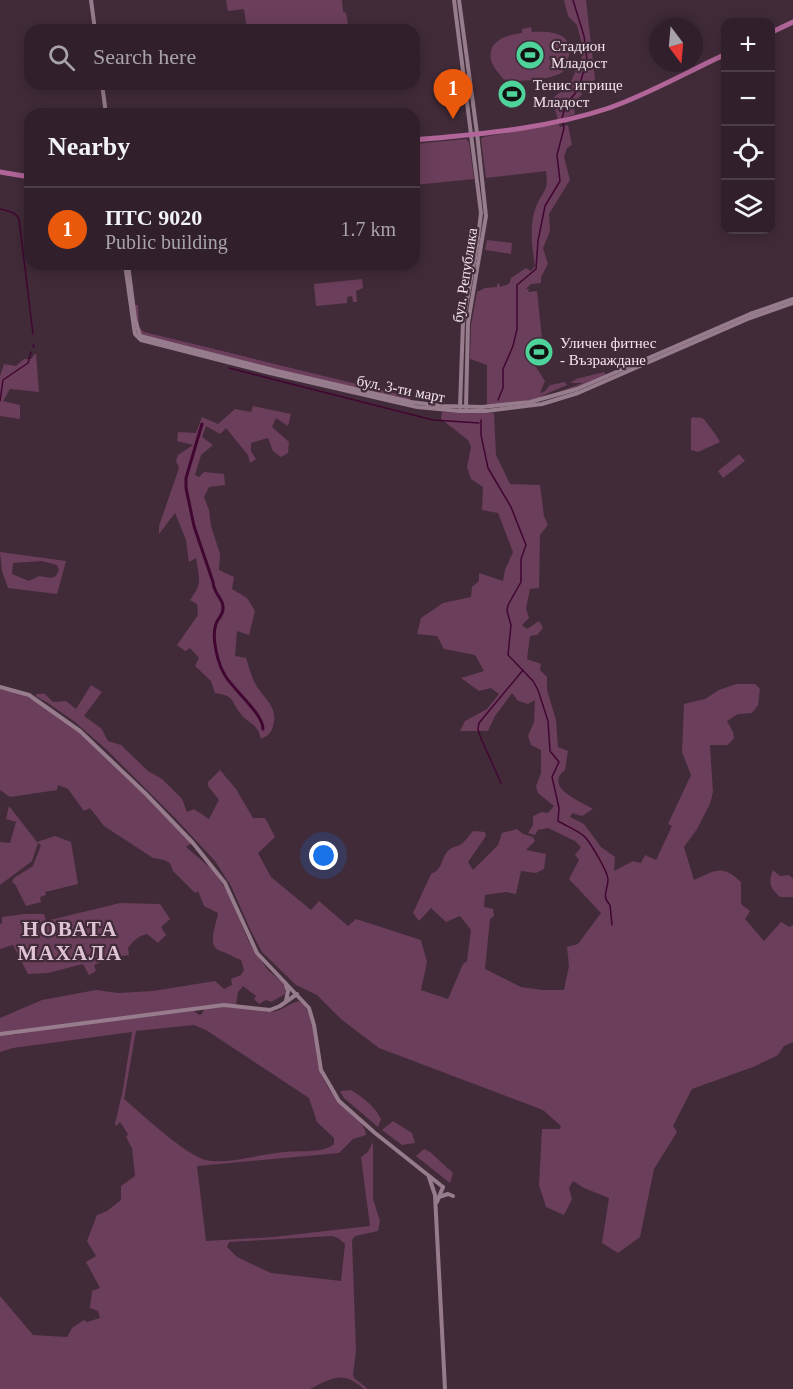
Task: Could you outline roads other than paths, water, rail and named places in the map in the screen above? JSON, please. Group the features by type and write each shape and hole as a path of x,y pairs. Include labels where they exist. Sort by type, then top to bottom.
{"main road":[{"path":"775,31 793,22"},
{"path":"420,139 514,129 566,120 629,100 721,56"},
{"path":"0,174 24,177"}],"street":[{"path":"91,0 94,24"},
{"name":"бул. Република","path":"456,0 486,222 468,323 466,409"},
{"path":"103,90 105,108"},
{"name":"бул. Република","path":"460,409 464,322 481,222 475,133"},
{"name":"бул. 3-ти март","path":"128,270 135,319 140,336 411,402 460,409 533,405 574,394 610,381 793,301"},
{"path":"0,687 29,695 60,716 103,751 220,875 257,952 302,999 312,1014 321,1070 339,1101 375,1133 443,1186 437,1196 435,1207 445,1389"},
{"path":"284,1003 288,991 285,982"},
{"path":"284,1003 297,994"},
{"path":"0,1034 224,1005 270,1010 293,999 302,999"},
{"path":"427,1174 437,1196"},
{"path":"437,1196 448,1194 453,1196"}],"waterway":[{"path":"562,118 566,104 578,90 587,60 584,36 573,0"},
{"path":"498,400 503,388 503,369 513,346 517,329 517,285 536,269 538,241 545,206 560,181 557,155 564,128 563,123"},
{"path":"0,209 14,213 19,219 24,260"},
{"path":"25,270 33,334"},
{"path":"0,401 3,380 28,363 31,352"},
{"path":"229,368 433,420 479,423"},
{"path":"481,420 481,435 488,468 511,507 526,545 521,559 521,582 507,611 511,625 508,655 533,681 538,690 548,721 550,751 559,762 552,777 559,808 558,821 586,838 602,864 608,879 605,896 610,905 612,925"},
{"path":"202,424 186,478 186,488 194,526 215,590 223,604 223,612 217,622 214,636 216,651 226,677 254,710 263,729"},
{"path":"501,783 480,736 479,723 523,670"}],"place":[{"name":"Стадион Младост","path":"530,55"},
{"name":"Тенис игрище Младост","path":"512,94"},
{"name":"ПТС 9020","path":"453,119"},
{"name":"Уличен фитнес - Възраждане","path":"539,352"}],"district":[{"name":"НОВАТА МАХАЛА","path":"70,941"}]}
